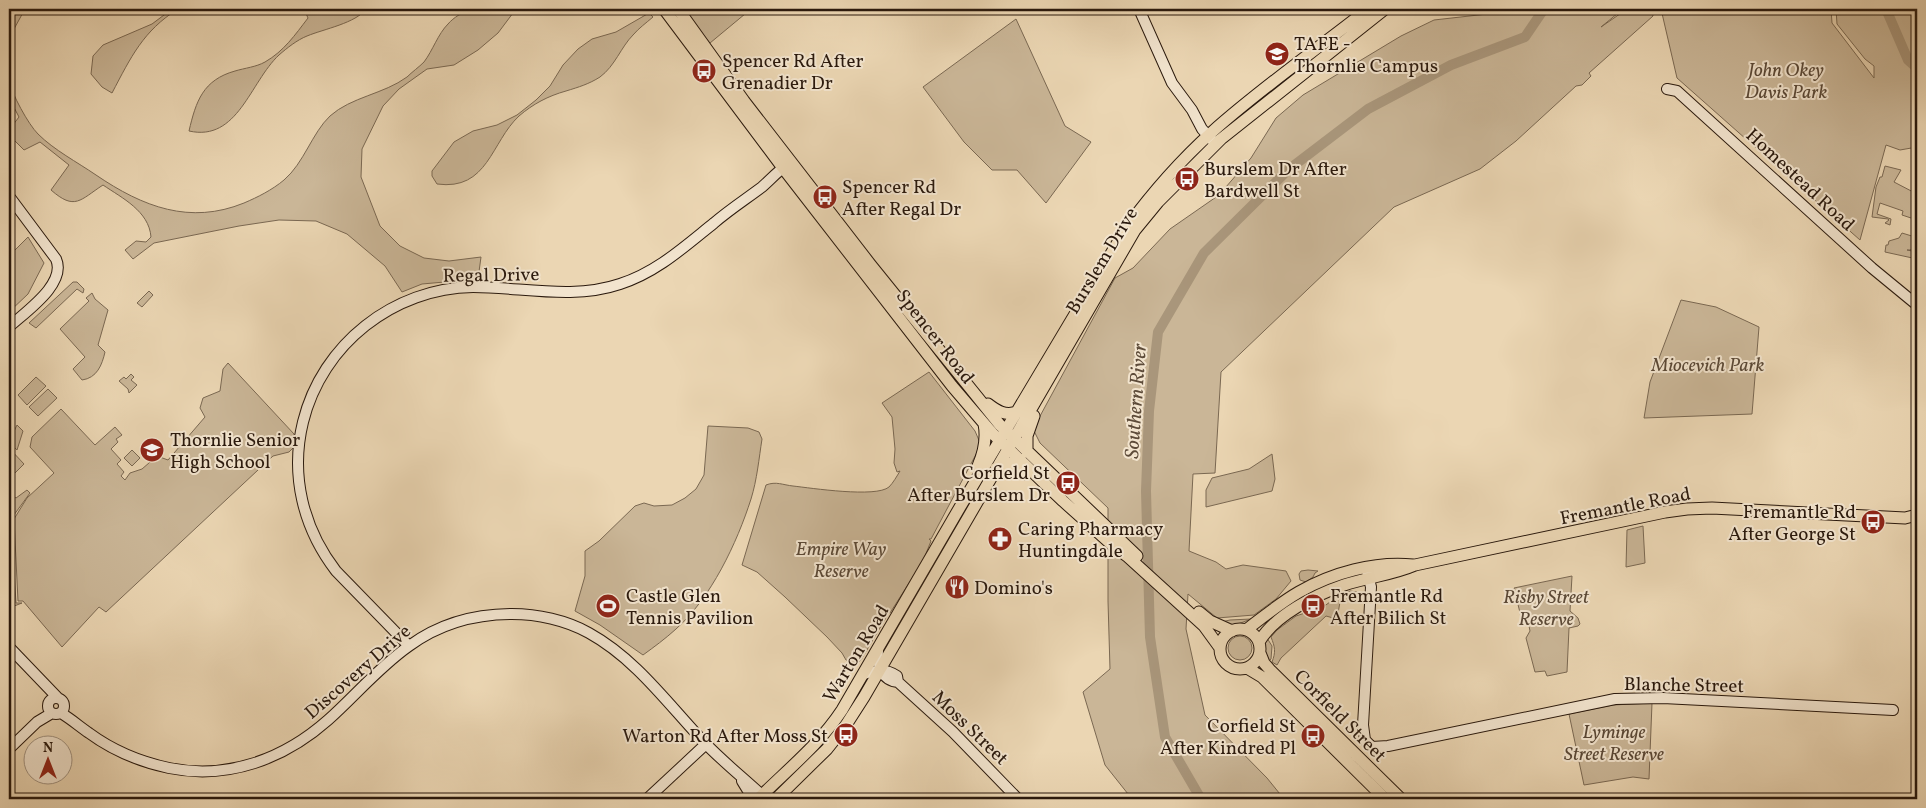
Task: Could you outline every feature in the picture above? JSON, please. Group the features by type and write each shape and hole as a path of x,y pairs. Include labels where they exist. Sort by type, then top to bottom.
{"main road":[{"name":"Spencer Road","path":"664,9 744,117 789,167 809,184 915,321 970,388 1007,440 1080,517 1129,553"},
{"name":"Spencer Road","path":"678,9 789,167 818,214 952,386 984,423 1027,452 1168,589 1204,626 1220,648"},
{"name":"Burslem Drive","path":"1007,440 1053,374 1136,230 1158,202 1240,108 1368,9"},
{"name":"Burslem Drive","path":"1007,440 1017,412 1127,226 1156,191 1214,137 1244,119 1385,9"},
{"path":"719,65 714,64 714,68 743,109 744,117"},
{"path":"809,184 807,190 817,203 818,214"},
{"path":"915,321 929,346 926,352"},
{"path":"1058,343 1066,341 1082,323"},
{"path":"1027,452 1025,445 1029,427 1051,384 1053,374"},
{"path":"970,388 980,394 988,404 999,412 1010,414 1017,412"},
{"path":"960,506 983,453 986,435 984,423"},
{"name":"Warton Road","path":"776,799 827,749 846,725 881,670 996,468 1007,440"},
{"name":"Warton Road","path":"760,798 816,744 837,717 888,633 960,506 1007,440"},
{"path":"996,468 1008,463 1016,467 1069,511 1080,517"},
{"name":"Fremantle Road","path":"1246,630 1300,591 1337,575 1402,571 1415,565 1687,509 1712,508 1905,518 1917,522"},
{"name":"Fremantle Road","path":"1905,518 1917,515"},
{"path":"910,595 922,585 933,567 940,565"},
{"name":"Fremantle Road","path":"1259,647 1266,630 1295,608 1367,573"},
{"name":"Spencer Road","path":"1168,589 1210,621 1232,631"},
{"path":"888,633 896,633 912,615"},
{"path":"1246,630 1256,636 1259,647 1257,660 1247,668 1231,667 1221,656 1220,648 1223,638 1232,631 1246,630"},
{"name":"Corfield Street","path":"1259,647 1264,663 1271,671 1401,799"},
{"name":"Corfield Street","path":"1247,668 1262,677 1385,799"}],"street":[{"path":"1139,9 1172,82 1192,110 1199,125 1214,137"},
{"name":"Homestead Road","path":"1666,89 1677,91 1872,268 1913,302 1917,310"},
{"name":"Regal Drive","path":"409,646 327,559 315,539 304,512 297,460 305,414 312,396 329,365 341,349 362,328 391,308 435,291 474,287 586,291 610,287 637,278 661,265 722,216 789,167"},
{"path":"9,196 59,264 55,283 48,292 9,327"},
{"name":"Blanche Street","path":"1367,573 1371,587 1363,725 1359,736 1360,744 1363,748 1373,751 1388,746 1615,699 1663,698 1893,710"},
{"name":"Discovery Drive","path":"9,648 41,683 55,706 89,733 113,748 140,760 167,768 188,771 218,771 242,767 275,756 303,741 409,646 438,628 453,622 496,614 528,614 562,622 587,631 614,647 645,676 706,744 760,798"},
{"path":"864,674 881,670 877,658 878,650"},
{"name":"Moss Street","path":"881,670 884,677 891,682 898,682 970,749 1018,799"},
{"path":"9,750 55,706"},
{"path":"647,799 706,744"}],"green space":[{"path":"14,9 25,9 9,38 9,13"},
{"path":"172,9 178,9 156,26 139,46 112,93 102,87 91,74 93,56 103,45 152,24"},
{"path":"304,9 366,9 355,18 303,38 285,50 269,66 242,107 220,128 206,132 189,131 198,101 208,86 224,75 262,64 272,58 289,42 308,18"},
{"path":"470,9 516,9 498,33 478,50 454,65 427,69 399,89 383,106 362,149 361,177 380,226 400,246 424,258 449,261 481,257 478,279 422,284 402,292 385,266 347,234 316,221 279,220 154,243 133,259 125,250 136,241 146,242 151,237 145,220 133,206 103,185 77,201 72,202 59,196 51,190 69,165 40,142 24,150 9,135 9,130 19,117 9,98 9,81 21,109 44,140 58,151 114,186 149,204 167,209 205,212 224,209 244,203 270,190 284,180 297,165 318,131 330,116 348,104 388,88 407,77 424,62 441,32 448,24 455,17"},
{"path":"683,9 751,9 710,43 684,13"},
{"path":"1501,9 1623,9 1601,27 1627,9 1652,9 1653,16 1589,73 1591,76 1582,85 1576,86 1516,141 1480,169 1394,207 1221,372 1215,473 1193,474 1189,551 1216,562 1226,569 1243,565 1286,571 1291,581 1276,599 1254,615 1217,618 1188,594 1186,629 1205,715 1267,778 1284,799 1132,799 1105,765 1083,692 1110,669 1108,508 1040,443 1033,429 1115,278 1133,268 1170,229 1219,195 1251,158 1276,118 1303,95 1401,36 1434,20 1496,13"},
{"name":"John Okey Davis Park","path":"1661,9 1831,9 1832,23 1874,78 1874,66 1865,59 1837,24 1836,9 1917,9 1917,147 1900,150 1886,145 1860,240 1677,78"},
{"path":"649,13 653,17 629,40 605,73 592,82 547,98 524,112 510,127 487,162 467,180 454,184 437,184 432,176 432,171 454,142 473,131 497,125 517,115 550,86 563,65 578,49 592,39 616,32"},
{"path":"1016,19 1065,126 1091,142 1046,203 1017,170 992,170 964,142 923,87"},
{"path":"1885,166 1901,170 1894,182 1917,194 1917,220 1902,215 1903,211 1880,203 1877,214 1891,219 1890,225 1885,223 1888,219 1872,217 1876,187 1880,177 1882,177"},
{"path":"1902,233 1915,237 1911,250 1907,250 1917,252 1917,259 1885,252 1889,241 1899,238"},
{"path":"28,237 44,263 28,294 9,312 9,252 14,251"},
{"path":"73,282 77,282 84,289 83,293 77,289 36,328 29,323"},
{"path":"149,291 153,295 142,307 137,303"},
{"path":"92,293 95,299 108,310 98,345 105,352 95,374 82,380 73,369 85,357 60,329 89,301 86,298"},
{"name":"Miocevich Park","path":"1681,300 1716,307 1759,327 1752,414 1644,418 1650,382"},
{"path":"228,363 294,434 294,447 289,452 273,456 106,612 99,607 62,647 23,601 18,601 14,519 27,498 54,473 30,447 32,437 61,409 95,445 115,427 122,435 116,439 118,442 111,449 121,460 117,464 124,472 121,476 125,480 130,473 142,469 157,456 168,460 205,417 200,408 203,398 220,391 223,369"},
{"name":"Empire Way Reserve","path":"929,372 975,431 981,445 931,539 929,539 931,541 923,561 890,613 887,612 885,616 887,616 857,664 846,660 827,637 757,572 742,565 766,485 776,483 858,492 871,492 889,487 900,471 897,472 894,463 895,449 892,417 882,403"},
{"path":"131,374 134,377 131,380 137,385 129,393 128,389 119,381 124,377 126,379"},
{"path":"36,377 46,386 27,405 18,395"},
{"path":"48,389 57,398 38,416 29,407"},
{"path":"17,425 23,431 17,450 9,442"},
{"path":"708,426 748,428 759,432 762,439 753,492 730,551 701,602 676,629 643,655 600,625 575,611 585,576 585,551 599,541 635,506 644,503 654,506 672,505 696,489 704,475"},
{"path":"9,448 24,464 15,473 9,467"},
{"path":"132,450 140,458 132,466 124,458"},
{"path":"1272,454 1275,479 1272,491 1206,507 1206,490 1212,478 1249,469"},
{"path":"27,490 30,493 11,519 16,603 22,603 9,608 9,493 16,498"},
{"path":"1643,526 1645,563 1626,567 1627,530"},
{"path":"1301,571 1318,571 1306,582 1300,580 1299,574"},
{"name":"Risby Street Reserve","path":"1572,576 1570,611 1578,618 1580,624 1569,628 1567,672 1547,676 1545,671 1535,672 1526,638 1530,631 1529,626 1522,621 1514,588"},
{"path":"1350,591 1357,592 1353,599 1340,602 1337,619 1326,616 1281,658 1277,665 1272,662 1274,650 1271,637 1277,630 1296,616 1323,607"},
{"path":"1251,619 1233,626 1221,622 1230,620"},
{"path":"1240,636 1249,639 1252,648 1249,657 1240,660 1231,657 1228,648 1231,639"},
{"path":"1267,638 1272,646 1271,659 1269,661 1264,650"},
{"name":"Lyminge Street Reserve","path":"1652,703 1649,779 1633,777 1584,785 1569,714 1613,705"}],"waterway":[{"name":"Southern River","path":"1201,799 1165,737 1150,637 1146,491 1149,411 1158,332 1204,253 1288,170 1368,109 1451,65 1525,37 1544,9"},
{"path":"1886,9 1908,60 1917,68"}],"place":[{"name":"TAFE - Thornlie Campus","path":"1277,54"},
{"name":"Spencer Rd After Grenadier Dr","path":"704,71"},
{"name":"Burslem Dr After Bardwell St","path":"1187,179"},
{"name":"Spencer Rd After Regal Dr","path":"825,197"},
{"name":"Thornlie Senior High School","path":"152,450"},
{"name":"Corfield St After Burslem Dr","path":"1068,483"},
{"name":"Fremantle Rd After George St","path":"1873,522"},
{"name":"Caring Pharmacy Huntingdale","path":"1000,539"},
{"name":"Domino's","path":"957,587"},
{"name":"Castle Glen Tennis Pavilion","path":"608,606"},
{"name":"Fremantle Rd After Bilich St","path":"1313,606"},
{"name":"Warton Rd After Moss St","path":"846,735"},
{"name":"Corfield St After Kindred Pl","path":"1313,736"}]}
